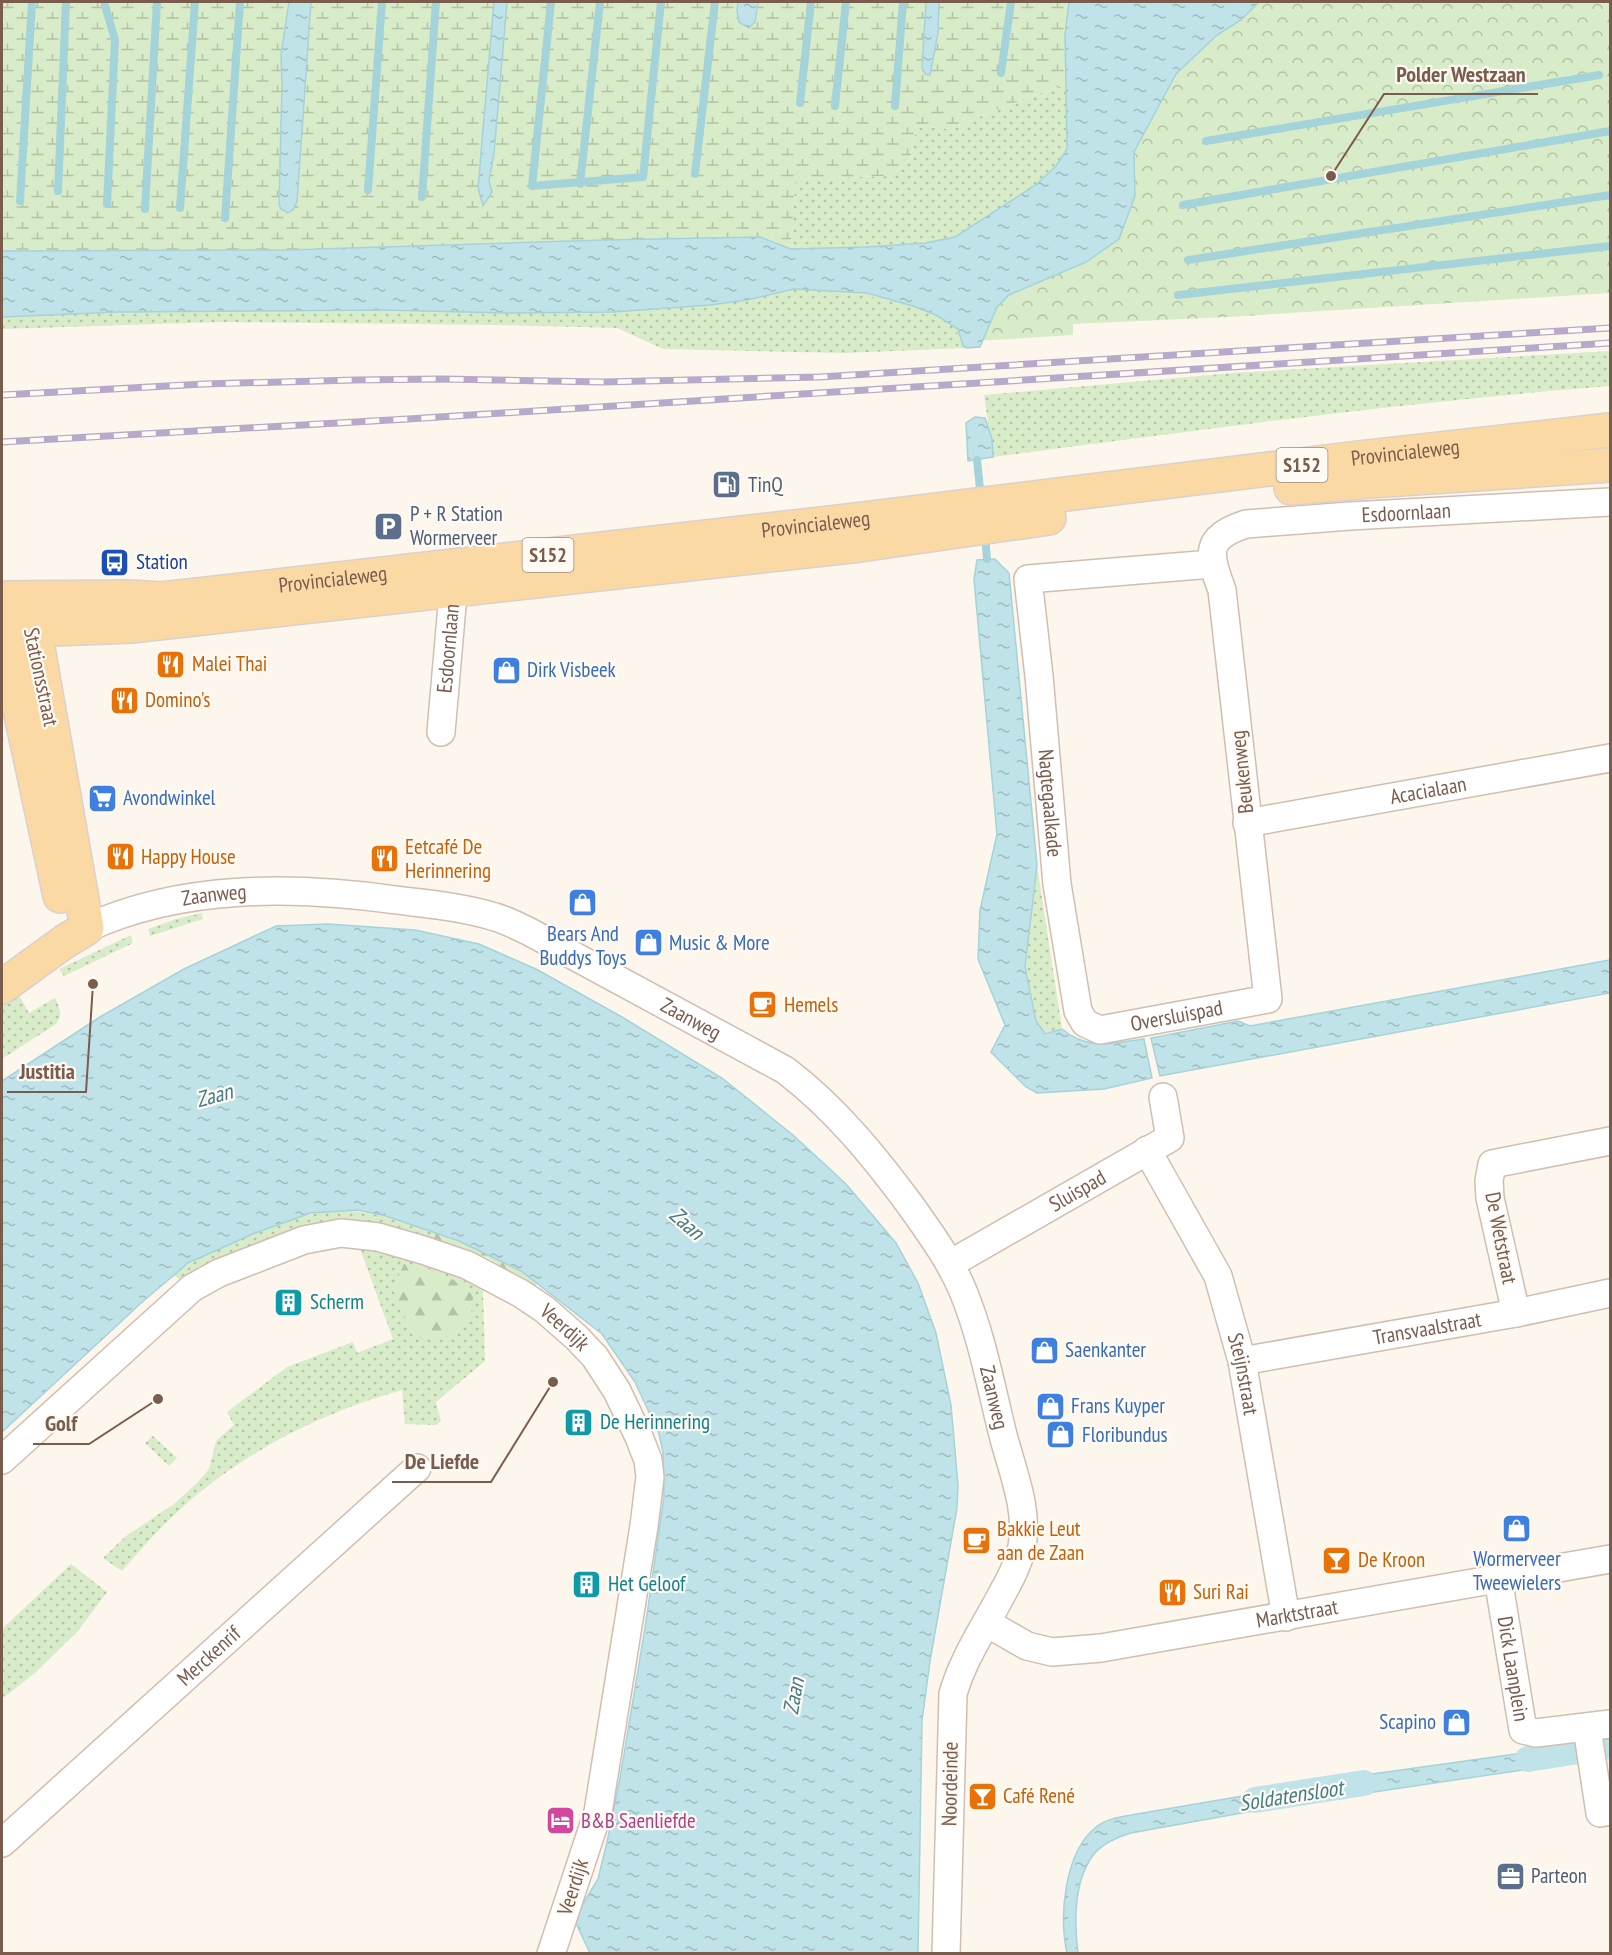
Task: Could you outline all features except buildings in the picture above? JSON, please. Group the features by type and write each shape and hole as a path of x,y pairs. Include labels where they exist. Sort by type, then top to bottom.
{"main road":[{"name":"Provincialeweg","path":"9,598 162,599 860,545 982,517 1358,458 1611,430"},
{"name":"Provincialeweg","path":"982,517 1370,481 1611,465"},
{"name":"Provincialeweg","path":"35,631 131,626 454,578"},
{"name":"Stationsstraat","path":"9,598 2,631 78,933"},
{"name":"Stationsstraat","path":"9,598 35,631 78,933"},
{"name":"S152","path":"2,631 35,631"},
{"name":"Zaanweg","path":"2,987 78,933"}],"street":[{"name":"Esdoornlaan","path":"1211,555 1217,538 1246,524 1611,502"},
{"name":"Nagtegaalkade","path":"1085,1023 1078,1011 1057,884 1028,579 1211,555"},
{"name":"Beukenweg","path":"1211,555 1222,590 1268,999"},
{"name":"Esdoornlaan","path":"441,732 454,578"},
{"name":"Acacialaan","path":"1247,823 1611,758"},
{"name":"Zaanweg","path":"78,933 133,911 177,900 279,890 349,894 426,904 495,917 528,931 793,1076 819,1097 891,1179 950,1264 968,1306 981,1347 1023,1522 1022,1546 1014,1571 987,1623"},
{"name":"Oversluispad","path":"1085,1023 1100,1030 1268,999"},
{"name":"Sluispad","path":"950,1264 1170,1138 1163,1097"},
{"name":"De Wetstraat","path":"1516,1313 1490,1198 1492,1164 1611,1141"},
{"name":"Steijnstraat","path":"1147,1150 1218,1276 1242,1361 1286,1617"},
{"name":"Veerdijk","path":"2,1460 192,1288 219,1273 304,1240 341,1233 378,1237 423,1250 468,1265 519,1293 558,1320 601,1365 634,1424 648,1460 650,1477 598,1812 551,1953"},
{"name":"Transvaalstraat","path":"1242,1361 1516,1313 1611,1293"},
{"name":"Merckenrif","path":"2,1843 417,1468"},
{"name":"Marktstraat","path":"987,1623 1027,1646 1052,1652 1101,1648 1611,1558"},
{"name":"Dick Laanplein","path":"1498,1578 1523,1730 1595,1740 1600,1813 1611,1811"},
{"name":"Noordeinde","path":"946,1953 953,1694 959,1673 987,1623"}],"green space":[{"path":"2,2 289,2 281,54 279,204 281,209 297,202 311,2 494,2 478,188 492,192 489,181 494,154 507,2 738,2 737,11 755,22 758,2 926,2 922,68 930,75 938,33 939,2 1069,2 1065,34 1067,84 1005,106 951,129 917,126 910,160 890,176 796,179 790,249 760,237 288,250 2,251"},
{"path":"1077,2 1610,2 1610,293 1228,317 1073,324 1073,335 959,342 954,317 918,300 868,297 870,248 961,240 1028,196 1068,154"},
{"path":"1067,84 1067,149 1056,166 1037,184 955,237 925,243 790,249 795,179 890,176 910,160 917,126 951,129 1005,106"},
{"path":"794,289 867,293 913,306 936,315 959,330 963,346 967,348 844,353 663,349 617,328 495,325 221,322 2,329 2,317 119,312 382,310 508,313 710,305 747,300"},
{"path":"1610,351 1610,386 1379,408 993,457 984,395 1233,373"},
{"path":"1037,865 1062,1029 1045,1034 1036,1021 1025,967"},
{"path":"202,913 203,919 150,936 148,929"},
{"path":"131,935 133,943 64,976 59,969"},
{"path":"18,994 29,1013 55,998 60,1017 56,1024 2,1059 2,1005"},
{"path":"334,1210 373,1214 436,1233 434,1239 335,1219 220,1259 179,1279 173,1275 207,1254 250,1235 295,1219"},
{"path":"436,1233 489,1254 538,1283 533,1288 488,1258 434,1239"},
{"path":"359,1246 415,1254 476,1282 483,1290 485,1361 436,1402 441,1421 436,1425 405,1424 402,1390 336,1413 273,1443 214,1481 162,1527 122,1571 103,1558 126,1536 174,1504 209,1469 216,1441 234,1425 227,1412 287,1367 353,1342 357,1353 393,1339"},
{"path":"404,1264 442,1274 473,1295 471,1317 454,1335 422,1340 398,1308 393,1288"},
{"path":"153,1436 177,1458 169,1466 145,1443"},
{"path":"71,1564 107,1592 78,1631 36,1672 2,1699 2,1629"}],"water":[{"path":"289,2 311,2 297,202 293,210 288,213 281,209 279,204 281,54"},
{"path":"494,2 507,2 494,154 489,181 492,192 483,206 478,188"},
{"path":"738,2 758,2 755,22 749,28 739,22"},
{"path":"926,2 939,2 938,33 930,75 925,74 922,68"},
{"path":"1069,2 1259,2 1241,20 1217,35 1176,74 1134,152 1135,196 1119,239 1086,262 1009,295 997,307 980,347 963,346 958,329 936,315 913,306 867,293 794,289 747,300 710,305 613,312 508,313 382,310 119,312 2,317 2,251 288,250 760,237 791,249 925,243 955,237 1037,184 1056,166 1067,149 1065,34"},
{"path":"975,417 985,418 992,439 993,457 968,461 966,423"},
{"path":"995,559 1009,573 1037,865 1025,967 1036,1021 1045,1034 1062,1029 1072,1036 1091,1043 1144,1039 1152,1078 1104,1089 1037,1093 1026,1087 991,1052 1005,1025 978,959 980,910 997,834 974,579 977,560"},
{"name":"Zaan","path":"328,924 415,930 479,944 536,969 622,1017 722,1078 793,1135 846,1184 896,1243 918,1283 936,1333 951,1405 958,1485 957,1508 930,1661 922,1721 918,1953 590,1953 574,1919 598,1879 620,1778 664,1497 663,1452 659,1434 635,1382 602,1334 521,1271 459,1241 386,1216 358,1210 311,1213 255,1233 188,1263 140,1304 2,1432 2,1081 100,1017 184,969 276,926"},
{"path":"1610,960 1610,993 1160,1076 1151,1038 1238,1021 1250,1026"},
{"path":"1558,1748 1569,1763 1334,1798 1330,1780"},
{"path":"1290,1788 1291,1804 1131,1833 1102,1847 1087,1865 1079,1889 1076,1915 1078,1953 1067,1953 1064,1904 1071,1869 1085,1838 1100,1824 1122,1817"}],"waterway":[{"path":"20,201 32,2"},
{"path":"58,191 66,2"},
{"path":"104,2 115,40 107,204"},
{"path":"145,209 157,2"},
{"path":"180,208 195,2"},
{"path":"225,218 240,2"},
{"path":"368,190 382,2"},
{"path":"422,197 436,2"},
{"path":"551,2 532,186 643,177 661,2"},
{"path":"580,184 600,2"},
{"path":"695,174 715,2"},
{"path":"800,103 811,2"},
{"path":"835,106 846,2"},
{"path":"895,106 903,2"},
{"path":"1001,73 1011,2"},
{"path":"1206,141 1599,75"},
{"path":"1183,205 1610,131"},
{"path":"1188,260 1610,195"},
{"path":"1178,295 1610,246"},
{"path":"977,460 981,498"},
{"path":"985,534 987,559"},
{"name":"Soldatensloot","path":"1528,1759 1610,1746"},
{"name":"Soldatensloot","path":"1255,1800 1364,1783"}],"railway":[{"path":"2,395 204,384 355,380 602,382 820,377 1610,328"},
{"path":"2,442 408,419 1610,343"}],"place":[{"name":"Polder Westzaan","path":"1331,176"},
{"name":"TinQ","path":"727,485"},
{"name":"P + R Station Wormerveer","path":"389,526"},
{"name":"Station","path":"115,562"},
{"name":"Malei Thai","path":"171,664"},
{"name":"Dirk Visbeek","path":"506,670"},
{"name":"Domino's","path":"124,700"},
{"name":"Avondwinkel","path":"102,798"},
{"name":"Happy House","path":"120,857"},
{"name":"Eetcafé De Herinnering","path":"384,859"},
{"name":"Bears And Buddys Toys","path":"583,903"},
{"name":"Music & More","path":"648,943"},
{"name":"Justitia","path":"93,984"},
{"name":"Hemels","path":"763,1005"},
{"name":"Scherm","path":"289,1302"},
{"name":"Saenkanter","path":"1044,1350"},
{"name":"De Liefde","path":"553,1382"},
{"name":"Golf","path":"158,1399"},
{"name":"Frans Kuyper","path":"1050,1406"},
{"name":"De Herinnering","path":"579,1422"},
{"name":"Floribundus","path":"1061,1435"},
{"name":"Wormerveer Tweewielers","path":"1517,1528"},
{"name":"Bakkie Leut aan de Zaan","path":"976,1541"},
{"name":"De Kroon","path":"1337,1560"},
{"name":"Het Geloof","path":"587,1584"},
{"name":"Suri Rai","path":"1172,1592"},
{"name":"Scapino","path":"1457,1722"},
{"name":"Café René","path":"982,1796"},
{"name":"B&B Saenliefde","path":"560,1821"},
{"name":"Parteon","path":"1510,1876"}]}
